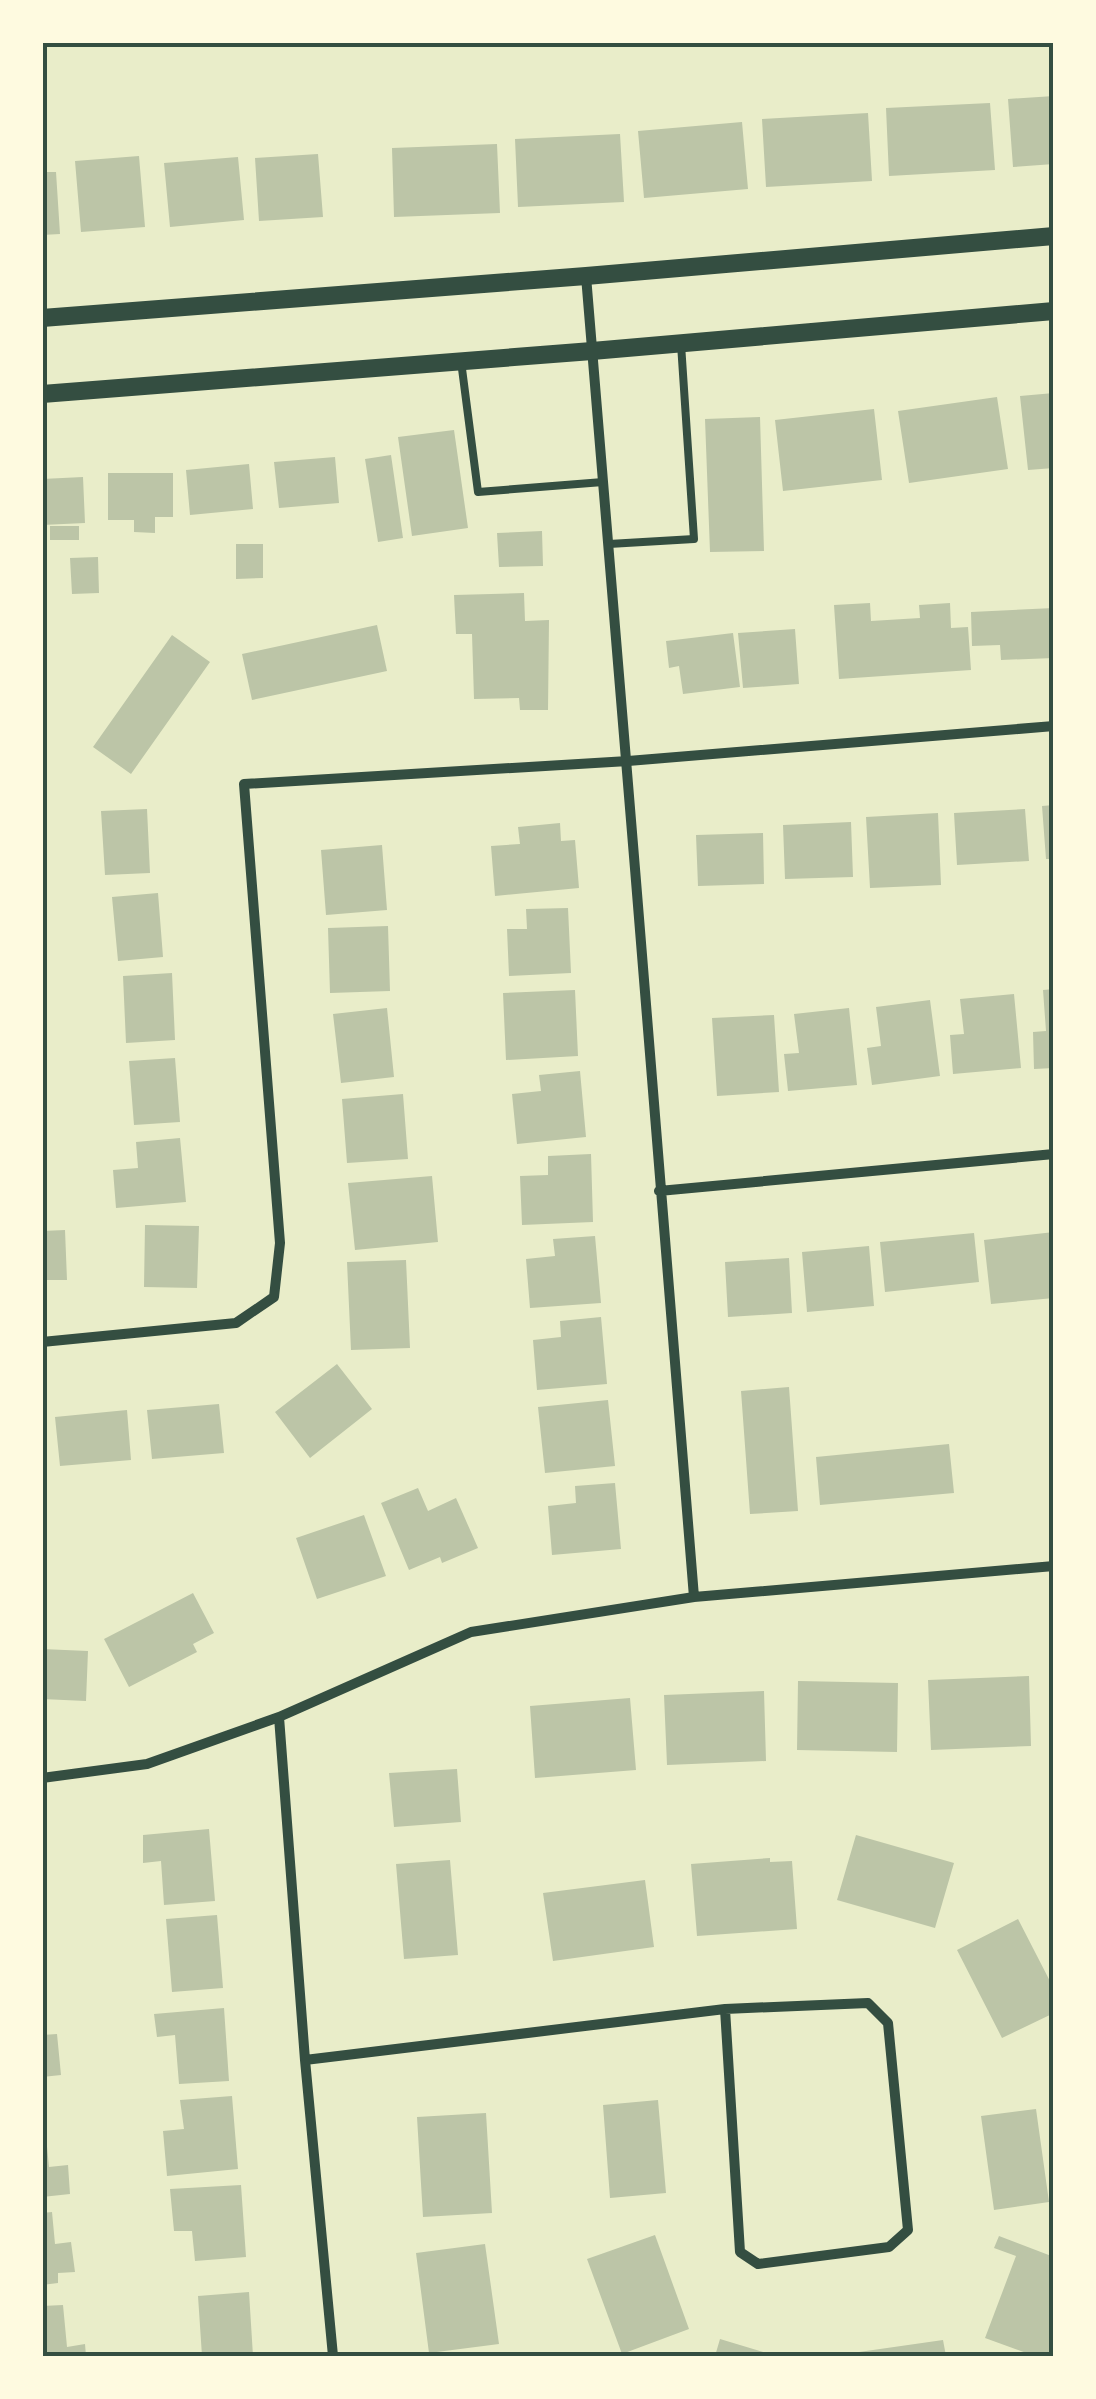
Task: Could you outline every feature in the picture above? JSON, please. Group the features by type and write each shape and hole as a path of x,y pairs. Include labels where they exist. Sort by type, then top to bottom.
{"street":[{"path":"42,318 1054,236"},
{"path":"586,276 694,1597"},
{"path":"42,394 681,344 1054,310"},
{"path":"42,1342 236,1322 274,1296 280,1244 244,784 628,761 1054,726"},
{"path":"659,1190 1054,1154"},
{"path":"42,1778 146,1764 279,1717 471,1632 694,1597 1054,1566"},
{"path":"279,1717 304,2060 333,2356"},
{"path":"304,2060 725,2009 868,2003 888,2023 908,2230 889,2248 758,2264 740,2252 725,2009"}],"lane":[{"path":"609,544 694,539 681,344"},
{"path":"461,361 478,492 603,482"}],"building":[{"path":"1054,96 1054,164 1013,167 1008,99"},
{"path":"990,103 995,170 889,176 886,108"},
{"path":"868,113 872,181 766,187 762,119"},
{"path":"742,122 748,189 644,198 638,131"},
{"path":"620,134 624,202 518,207 515,139"},
{"path":"497,144 500,213 394,217 392,148"},
{"path":"318,154 323,217 259,221 255,158"},
{"path":"139,156 145,227 81,232 75,161"},
{"path":"238,157 244,220 170,227 164,163"},
{"path":"42,172 56,172 60,234 42,235"},
{"path":"1054,393 1054,468 1028,470 1020,396"},
{"path":"997,397 1008,469 909,483 898,411"},
{"path":"874,409 882,480 783,491 775,420"},
{"path":"760,417 764,551 710,552 705,419"},
{"path":"454,430 468,528 412,536 398,437"},
{"path":"391,455 403,538 378,542 365,459"},
{"path":"335,457 339,503 279,508 274,462"},
{"path":"249,464 253,509 190,515 186,470"},
{"path":"108,473 173,473 173,517 155,517 155,533 134,532 134,520 108,520"},
{"path":"83,477 85,523 42,525 42,479"},
{"path":"50,526 79,526 79,540 50,540"},
{"path":"542,531 543,566 499,567 497,533"},
{"path":"236,544 263,544 263,578 236,579"},
{"path":"98,557 99,593 72,594 70,558"},
{"path":"524,593 525,621 549,620 548,710 520,710 519,698 474,699 472,634 456,634 454,595"},
{"path":"870,603 871,621 920,618 919,605 950,603 951,628 968,627 971,670 839,679 834,605"},
{"path":"1054,608 1054,658 1001,660 1000,645 972,646 971,612"},
{"path":"377,625 387,671 252,700 242,654"},
{"path":"795,629 799,684 743,688 738,633"},
{"path":"733,633 740,687 683,694 679,666 669,668 666,641"},
{"path":"172,635 210,662 131,774 93,747"},
{"path":"1054,805 1054,859 1046,859 1042,806"},
{"path":"147,809 150,873 105,875 101,811"},
{"path":"1025,809 1029,861 957,865 954,813"},
{"path":"938,813 941,885 870,888 866,817"},
{"path":"851,822 853,877 785,879 783,825"},
{"path":"560,823 561,841 575,840 579,888 495,896 491,846 520,844 518,827"},
{"path":"763,833 764,884 698,886 696,835"},
{"path":"382,845 387,910 326,915 321,850"},
{"path":"158,893 163,957 118,961 112,897"},
{"path":"568,908 571,973 509,976 507,929 527,929 526,909"},
{"path":"388,926 390,991 330,993 328,928"},
{"path":"172,973 175,1040 126,1043 123,976"},
{"path":"1054,989 1054,1068 1034,1069 1033,1032 1046,1031 1043,990"},
{"path":"575,990 578,1056 506,1060 503,993"},
{"path":"1014,994 1021,1068 953,1074 950,1035 964,1034 960,999"},
{"path":"930,1000 940,1076 872,1085 867,1048 881,1046 876,1007"},
{"path":"387,1008 394,1077 341,1083 333,1014"},
{"path":"849,1008 857,1085 788,1091 784,1054 799,1053 794,1014"},
{"path":"774,1015 779,1092 717,1096 712,1018"},
{"path":"175,1058 180,1122 134,1125 129,1061"},
{"path":"580,1071 586,1137 517,1144 512,1094 541,1091 539,1075"},
{"path":"403,1094 408,1159 347,1163 342,1099"},
{"path":"180,1138 186,1202 116,1208 113,1170 138,1168 136,1142"},
{"path":"591,1154 593,1222 522,1225 520,1176 548,1175 548,1156"},
{"path":"432,1176 438,1242 355,1250 348,1183"},
{"path":"145,1225 199,1226 197,1288 144,1287"},
{"path":"65,1230 67,1280 42,1280 42,1231"},
{"path":"1054,1232 1054,1298 991,1304 984,1240"},
{"path":"974,1233 979,1282 885,1292 880,1242"},
{"path":"595,1236 601,1303 530,1308 526,1259 555,1256 553,1239"},
{"path":"869,1246 874,1306 807,1312 802,1252"},
{"path":"789,1258 792,1313 728,1317 725,1262"},
{"path":"406,1260 410,1348 351,1350 347,1262"},
{"path":"601,1317 607,1384 537,1390 533,1340 561,1337 560,1321"},
{"path":"337,1364 372,1409 310,1458 275,1412"},
{"path":"789,1387 798,1511 750,1514 741,1391"},
{"path":"608,1400 615,1466 545,1473 538,1407"},
{"path":"219,1404 224,1453 152,1459 147,1410"},
{"path":"127,1410 131,1460 60,1466 55,1417"},
{"path":"949,1444 954,1493 820,1505 816,1457"},
{"path":"615,1483 621,1549 552,1555 548,1506 576,1503 575,1486"},
{"path":"418,1488 428,1511 456,1498 478,1548 442,1563 440,1557 409,1570 381,1503"},
{"path":"364,1515 386,1576 317,1599 296,1538"},
{"path":"193,1593 214,1633 193,1644 197,1652 129,1687 104,1639"},
{"path":"42,1649 88,1651 86,1701 42,1699"},
{"path":"1029,1676 1031,1746 931,1750 928,1680"},
{"path":"798,1681 898,1683 897,1752 797,1750"},
{"path":"764,1691 766,1761 667,1765 664,1695"},
{"path":"630,1698 636,1770 535,1778 530,1706"},
{"path":"457,1769 461,1822 394,1827 389,1773"},
{"path":"209,1829 215,1901 164,1905 161,1861 143,1863 143,1835"},
{"path":"856,1835 954,1863 935,1928 837,1900"},
{"path":"770,1858 770,1862 792,1861 797,1929 697,1936 691,1864"},
{"path":"450,1860 458,1955 404,1959 396,1864"},
{"path":"645,1880 654,1947 553,1961 543,1893"},
{"path":"217,1915 223,1988 172,1992 166,1919"},
{"path":"1018,1919 1054,1989 1054,2013 1002,2038 957,1950"},
{"path":"224,2008 229,2081 179,2084 175,2035 157,2037 154,2014"},
{"path":"57,2034 61,2075 42,2077 42,2035"},
{"path":"232,2096 238,2169 167,2176 163,2131 184,2129 180,2100"},
{"path":"658,2100 666,2193 610,2198 603,2105"},
{"path":"1036,2109 1049,2202 994,2210 981,2116"},
{"path":"486,2113 492,2213 423,2217 417,2117"},
{"path":"42,2126 49,2167 68,2165 70,2194 42,2197"},
{"path":"241,2185 246,2257 195,2261 192,2231 174,2231 170,2189"},
{"path":"52,2212 55,2244 71,2242 75,2272 58,2273 58,2283 42,2285 42,2213"},
{"path":"655,2235 689,2329 622,2354 587,2259"},
{"path":"999,2236 1054,2257 1051,2356 1035,2356 985,2338 1016,2256 994,2248"},
{"path":"485,2244 499,2344 429,2353 416,2253"},
{"path":"249,2292 253,2356 202,2356 198,2296"},
{"path":"63,2305 67,2347 85,2344 86,2356 42,2356 42,2306"},
{"path":"720,2339 776,2356 715,2356"},
{"path":"943,2340 946,2356 852,2356 852,2353"}]}
